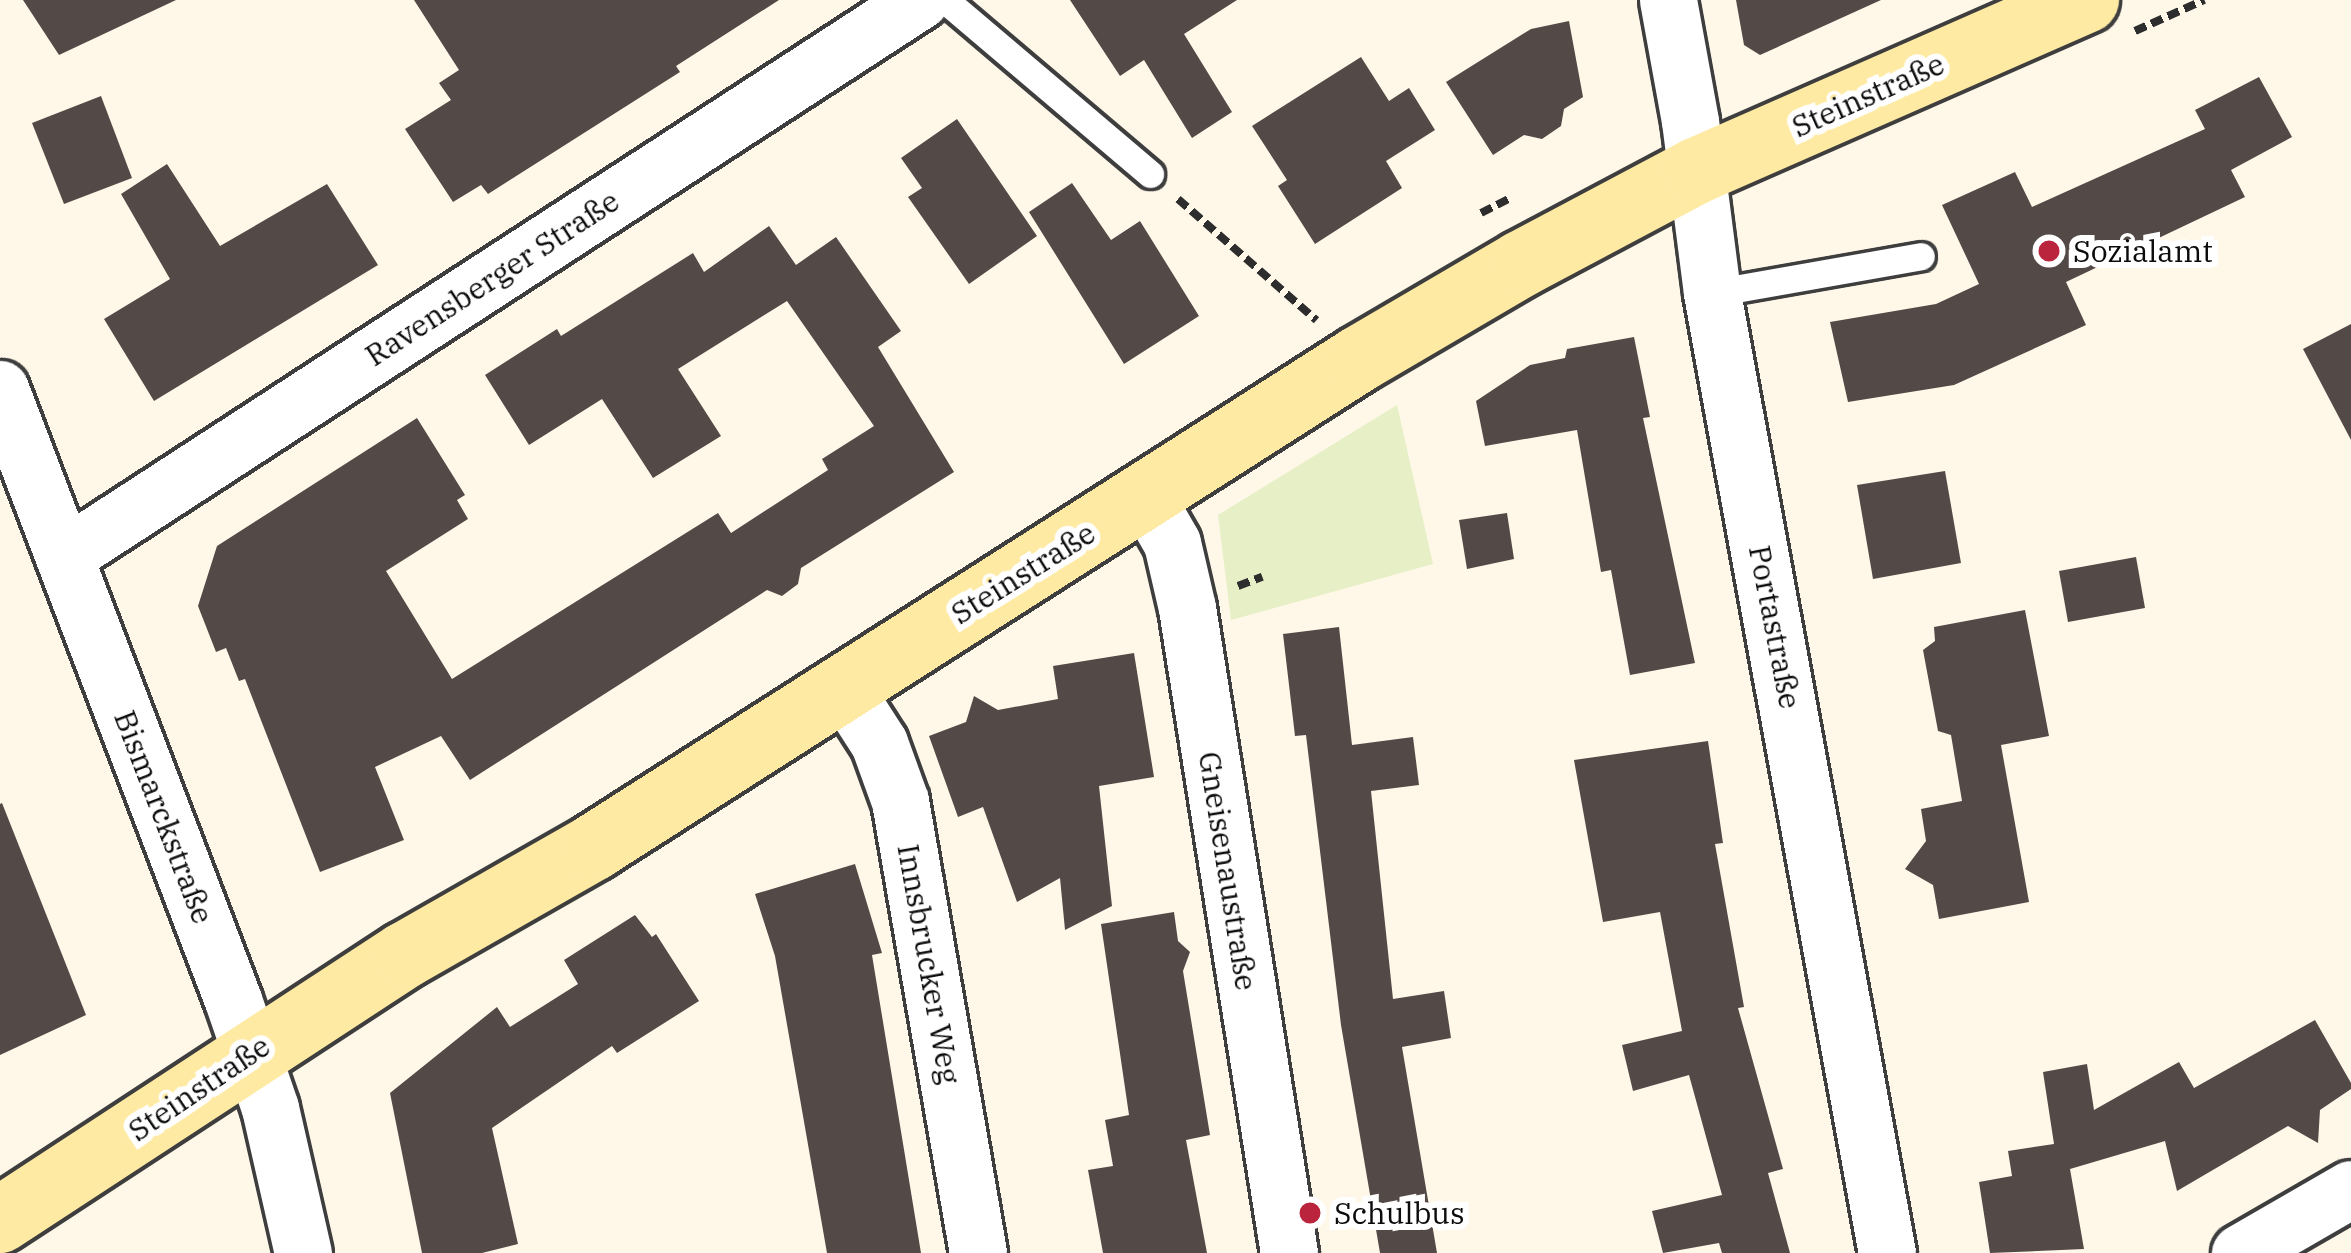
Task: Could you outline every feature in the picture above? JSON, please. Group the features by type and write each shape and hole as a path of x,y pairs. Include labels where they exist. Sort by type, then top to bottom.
{"main road":[{"name":"Steinstraße","path":"0,1220 405,955 594,847 1359,359 1696,171 2086,0"}],"street":[{"name":"Ravensberger Straße","path":"64,556 920,0"},
{"name":"Portastraße","path":"1668,0 1712,293 1887,1253"},
{"name":"Bismarckstraße","path":"0,389 251,1053 270,1108 303,1253"},
{"name":"Gneisenaustraße","path":"1145,496 1172,542 1187,608 1289,1253"},
{"name":"Innsbrucker Weg","path":"843,687 879,743 900,801 979,1253"},
{"path":"2240,1253 2351,1189"}],"lane":[{"path":"945,0 1150,174"},
{"path":"1712,293 1922,256"}],"path":[{"path":"1150,174 1359,359"}],"green space":[{"path":"1397,405 1433,564 1231,620 1218,515"}],"building":[{"path":"23,0 176,0 59,55"},
{"path":"414,0 779,0 676,66 680,72 488,194 481,185 453,202 405,129 451,100 439,83 459,70"},
{"path":"1070,0 1237,0 1184,34 1232,112 1192,138 1144,60 1120,76"},
{"path":"1736,0 1881,0 1760,55 1744,45"},
{"path":"1569,21 1583,97 1564,109 1561,126 1542,139 1524,135 1493,155 1446,82 1531,29"},
{"path":"1361,57 1389,101 1409,88 1435,130 1386,161 1402,188 1315,244 1278,186 1287,180 1252,126"},
{"name":"Sozialamt","path":"2259,77 2292,137 2231,170 2245,197 2066,282 2086,325 1954,385 1848,402 1830,322 1936,304 1979,284 1942,205 2015,172 2032,207 2205,129 2195,110"},
{"path":"101,96 132,178 64,204 32,123"},
{"path":"957,119 1037,236 969,284 908,197 922,188 901,158"},
{"path":"167,164 220,246 327,184 378,265 154,401 104,319 170,279 121,194"},
{"path":"1072,183 1111,240 1140,221 1199,316 1124,364 1029,212"},
{"path":"769,226 796,265 836,237 901,331 878,347 954,472 801,568 798,584 782,596 767,590 470,780 441,736 375,767 404,840 320,872 245,679 239,681 226,648 216,652 198,606 217,546 417,418 465,495 457,500 468,519 386,571 452,679 718,513 731,533 828,470 822,459 874,426 787,301 678,369 721,436 653,478 602,399 529,445 485,375 557,329 561,336 693,253 704,272"},
{"path":"2351,324 2351,440 2303,349"},
{"path":"1634,337 1650,417 1643,418 1695,663 1630,675 1611,570 1601,572 1577,430 1485,446 1476,401 1530,365 1565,358 1567,349"},
{"path":"1945,471 1961,563 1873,579 1857,485"},
{"path":"1507,513 1514,559 1467,569 1459,520"},
{"path":"2136,557 2145,608 2068,622 2059,571"},
{"path":"2025,610 2049,736 2001,745 2029,902 1939,919 1933,885 1905,869 1926,841 1921,809 1962,801 1951,735 1938,731 1923,650 1935,641 1934,627"},
{"path":"1339,627 1352,745 1413,737 1419,785 1371,791 1393,999 1444,991 1451,1038 1402,1047 1437,1253 1380,1253 1341,1025 1306,735 1295,736 1283,634"},
{"path":"1134,653 1154,777 1099,786 1112,906 1065,930 1060,878 1017,902 983,807 958,817 929,736 966,722 974,696 998,710 1058,699 1053,666"},
{"path":"1708,741 1723,843 1715,844 1744,1007 1738,1008 1783,1169 1768,1173 1790,1253 1722,1253 1719,1243 1663,1253 1652,1211 1722,1195 1689,1075 1633,1091 1622,1045 1682,1031 1660,912 1603,922 1574,760"},
{"path":"0,804 86,1015 0,1055"},
{"path":"855,864 882,953 872,955 921,1253 827,1253 775,956 755,894"},
{"path":"1174,912 1178,941 1190,952 1183,971 1210,1135 1186,1140 1207,1253 1103,1253 1088,1170 1113,1166 1105,1120 1129,1115 1101,924"},
{"path":"635,915 652,937 656,934 699,1001 617,1053 612,1046 492,1128 518,1244 482,1253 422,1253 390,1093 497,1007 510,1027 578,984 564,960"},
{"path":"2315,1020 2351,1083 2351,1089 2320,1110 2318,1143 2288,1126 2177,1191 2165,1141 2070,1169 2084,1249 1990,1253 1979,1182 2012,1176 2008,1151 2054,1144 2043,1072 2087,1064 2094,1110 2179,1062 2194,1088"}],"place":[{"name":"Sozialamt","path":"2049,251"},
{"name":"Schulbus","path":"1310,1213"}]}
